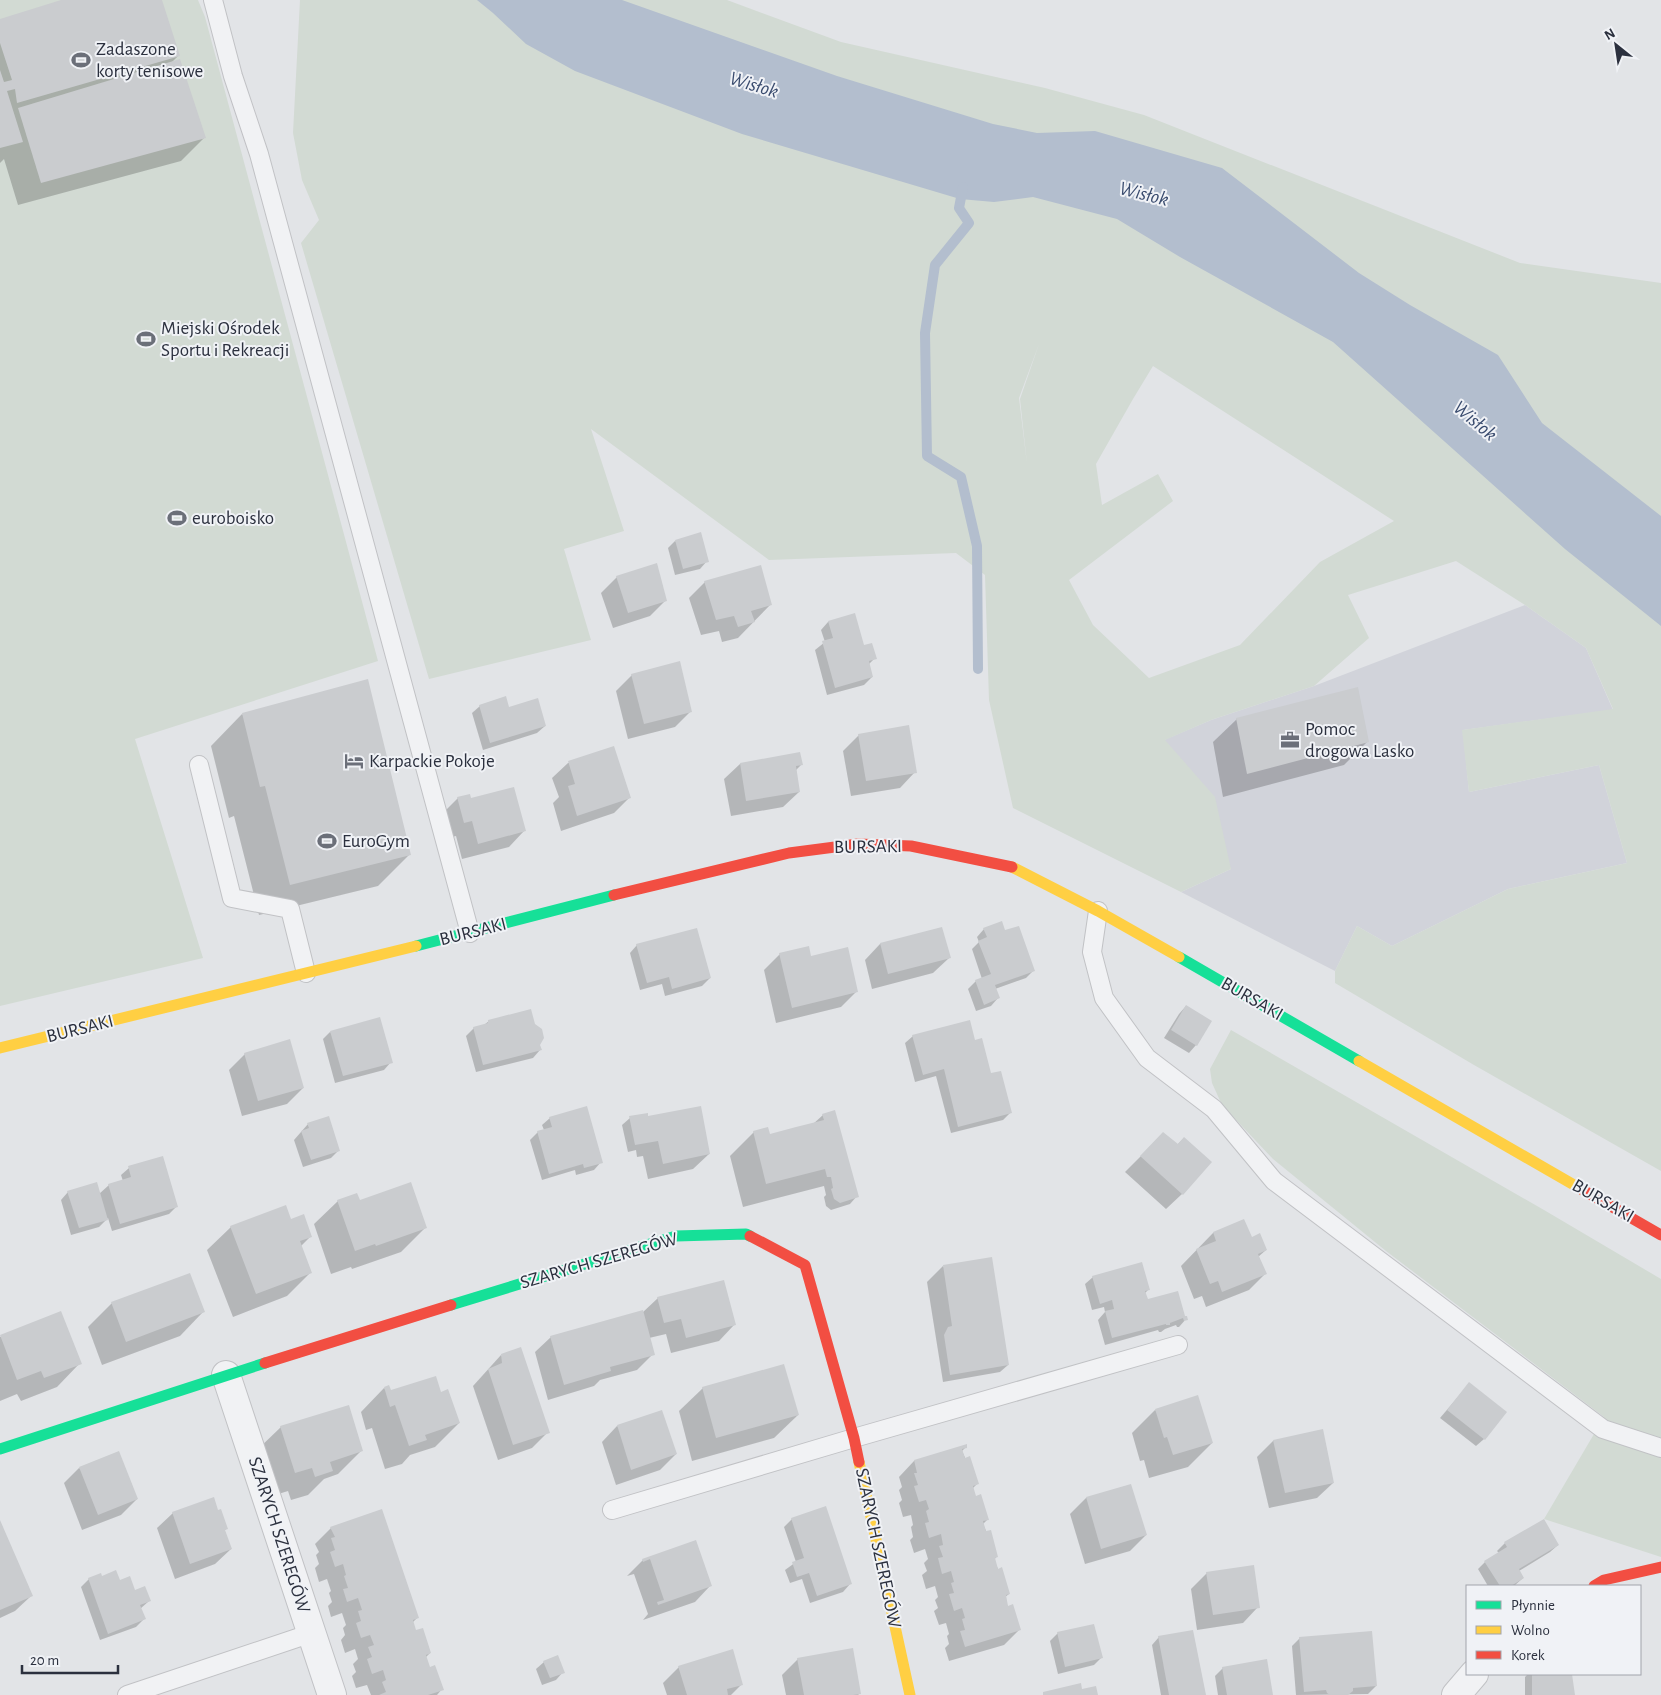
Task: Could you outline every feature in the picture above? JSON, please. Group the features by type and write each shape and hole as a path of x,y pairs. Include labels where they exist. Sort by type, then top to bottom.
{"street":[{"name":"BURSAKI","path":"0,1048 789,853 858,844 911,846 1009,866 1098,911 1661,1235"},
{"name":"SZARYCH SZEREGÓW","path":"0,1449 226,1375 676,1236 746,1234 805,1265 854,1438 910,1695"},
{"name":"SZARYCH SZEREGÓW","path":"226,1375 332,1695"},
{"path":"1596,1585 1604,1580 1661,1567"},
{"path":"1456,1695 1473,1675"}],"lane":[{"path":"213,0 233,76 258,154 470,933"},
{"path":"199,765 232,898 290,909 306,973"},
{"path":"1098,911 1092,952 1104,998 1147,1058 1214,1109 1274,1180 1603,1429 1661,1448"},
{"path":"612,1510 1178,1345"},
{"path":"127,1695 312,1633"}],"shaded area":[{"name":"Miejski Ośrodek Sportu i Rekreacji","path":"0,0 198,0 205,17 378,661 135,739 203,958 0,1006"},
{"path":"300,0 727,0 841,42 1045,88 1144,115 1520,263 1661,283 1661,1171 1474,1065 1335,983 1335,971 1357,926 1392,946 1508,889 1627,863 1599,765 1469,792 1462,730 1613,709 1586,648 1525,605 1456,561 1348,595 1369,638 1314,686 1211,720 1165,740 1215,797 1231,869 1181,892 1013,808 989,700 985,575 956,553 769,560 591,429 624,531 564,549 591,640 429,679 301,243 319,220 302,180 293,133","holes":["1039,344 1020,399 1027,464 1019,398","1153,366 1394,521 1320,562 1240,645 1149,678 1093,625 1069,580 1173,501 1158,474 1102,505 1096,464"]},
{"path":"1525,605 1586,648 1613,710 1463,730 1469,792 1599,765 1627,863 1508,889 1392,946 1357,926 1335,971 1181,892 1231,869 1164,740 1211,720 1314,686"},
{"path":"1231,1030 1661,1279 1661,1557 1544,1519 1604,1417 1386,1251 1273,1159 1222,1105 1212,1083 1210,1069"}],"water":[{"name":"Wisłok","path":"477,0 622,0 837,76 993,124 1037,133 1095,131 1222,168 1359,273 1410,305 1498,355 1542,423 1661,516 1661,626 1565,549 1333,342 1180,257 1117,219 1033,197 994,202 960,199 742,134 575,71 526,44"}],"building":[{"path":"61,0 162,0 180,56 17,103 15,89 7,91 23,142 0,148 0,70 4,82 12,80 0,43 0,19"},
{"path":"180,59 206,138 41,183 18,108"},
{"path":"701,532 709,562 683,569 675,540"},
{"path":"657,563 667,601 628,613 616,576"},
{"path":"761,565 772,605 751,611 755,622 738,627 734,616 716,620 704,581"},
{"path":"855,613 864,645 872,643 877,659 869,661 873,677 835,688 822,641 833,638 828,621"},
{"path":"680,661 692,712 644,724 631,674"},
{"path":"368,679 411,855 290,885 265,786 260,787 242,713"},
{"path":"1358,687 1369,742 1247,774 1236,718"},
{"path":"506,696 509,707 538,698 546,726 490,743 479,705"},
{"path":"909,725 917,773 866,781 858,734"},
{"path":"614,746 631,798 577,816 568,786 575,784 568,761"},
{"path":"800,752 803,765 796,766 800,792 746,801 740,763"},
{"path":"514,787 526,831 478,844 472,821 464,823 457,797 470,794 471,798"},
{"path":"1002,921 1005,930 1019,926 1035,971 995,985 1000,998 984,1005 975,980 991,974 978,941 987,937 983,928"},
{"path":"942,927 951,958 888,974 880,943"},
{"path":"697,928 711,978 672,989 669,977 647,983 636,944"},
{"path":"809,946 811,956 848,947 858,992 792,1008 779,953"},
{"path":"1186,1005 1212,1021 1197,1046 1171,1030"},
{"path":"531,1009 535,1024 542,1029 544,1038 540,1045 542,1050 483,1065 473,1027 488,1023 488,1020"},
{"path":"380,1017 393,1063 343,1076 330,1031"},
{"path":"970,1020 975,1040 982,1038 991,1073 1001,1071 1012,1113 958,1127 944,1069 923,1075 912,1035"},
{"path":"290,1039 304,1088 258,1101 244,1053"},
{"path":"587,1106 603,1163 584,1168 583,1164 549,1174 537,1131 552,1127 549,1117"},
{"path":"701,1106 710,1154 663,1164 658,1141 635,1145 629,1116 648,1113 648,1116"},
{"path":"835,1110 859,1197 840,1203 834,1199 831,1189 833,1188 831,1177 827,1177 825,1169 766,1184 753,1131 768,1127 770,1134 824,1120 822,1114"},
{"path":"329,1116 340,1151 311,1160 301,1131 309,1128 307,1123"},
{"path":"1163,1132 1178,1144 1184,1137 1212,1162 1183,1195 1140,1156"},
{"path":"163,1156 178,1207 120,1224 108,1184 131,1177 128,1166"},
{"path":"97,1182 108,1220 79,1228 67,1191"},
{"path":"411,1182 427,1228 376,1246 375,1244 355,1251 337,1200 357,1193 360,1200"},
{"path":"286,1205 291,1219 304,1214 312,1237 300,1241 312,1273 256,1294 230,1226"},
{"path":"1244,1219 1252,1237 1260,1233 1267,1250 1258,1254 1267,1274 1222,1292 1218,1281 1210,1284 1196,1249 1216,1241 1213,1232"},
{"path":"992,1257 1009,1365 950,1375 944,1335 948,1327 952,1326 943,1265"},
{"path":"1142,1262 1150,1290 1145,1291 1148,1299 1178,1291 1185,1316 1187,1316 1188,1320 1184,1321 1183,1318 1170,1323 1170,1325 1166,1324 1112,1338 1105,1311 1114,1309 1112,1300 1100,1304 1092,1276"},
{"path":"190,1273 205,1312 126,1342 111,1302"},
{"path":"724,1280 736,1325 686,1338 681,1319 664,1323 657,1297"},
{"path":"643,1310 655,1355 610,1367 611,1371 564,1385 550,1336"},
{"path":"61,1311 82,1364 44,1378 41,1371 17,1380 0,1335"},
{"path":"521,1347 550,1433 513,1445 488,1369 502,1363 501,1354"},
{"path":"784,1364 799,1415 716,1438 702,1387"},
{"path":"436,1376 441,1392 448,1389 460,1423 425,1435 427,1440 409,1446 395,1405 390,1407 384,1387 389,1385 391,1390"},
{"path":"1469,1382 1507,1412 1485,1440 1447,1410"},
{"path":"1198,1395 1213,1443 1173,1455 1167,1437 1164,1438 1155,1409"},
{"path":"349,1405 363,1451 330,1462 333,1471 315,1477 312,1468 295,1473 280,1426"},
{"path":"662,1410 677,1454 631,1470 617,1425"},
{"path":"1323,1429 1334,1483 1285,1493 1273,1440"},
{"path":"967,1444 967,1448 962,1449 965,1458 970,1456 979,1484 973,1486 976,1496 981,1494 989,1520 983,1521 986,1531 991,1530 998,1557 995,1558 998,1569 1002,1567 1010,1594 1006,1595 1008,1606 1013,1604 1021,1630 965,1647 960,1631 965,1630 962,1619 965,1618 962,1608 954,1611 949,1594 954,1593 951,1583 954,1582 951,1571 942,1574 938,1558 943,1557 939,1546 943,1545 941,1534 929,1538 925,1523 929,1522 926,1511 929,1509 926,1500 919,1502 914,1486 918,1485 914,1473 917,1473 914,1460"},
{"path":"119,1451 138,1499 98,1515 79,1467"},
{"path":"1131,1484 1147,1535 1101,1549 1086,1497"},
{"path":"214,1497 218,1510 221,1509 228,1529 225,1530 232,1549 190,1564 172,1512"},
{"path":"826,1506 852,1584 817,1596 809,1573 797,1577 792,1562 804,1558 791,1518"},
{"path":"382,1509 419,1618 413,1620 416,1630 423,1628 431,1653 426,1655 430,1667 435,1665 444,1690 428,1695 379,1695 386,1692 382,1682 386,1680 383,1670 372,1674 367,1659 372,1657 368,1647 374,1645 370,1635 361,1638 356,1623 361,1621 358,1611 362,1610 358,1598 347,1602 343,1589 348,1588 343,1564 335,1567 330,1552 335,1550 331,1538 335,1537 330,1527"},
{"path":"1544,1519 1559,1545 1519,1569 1524,1578 1513,1585 1499,1585 1484,1561 1507,1547 1504,1542"},
{"path":"0,1520 33,1596 0,1610"},
{"path":"696,1540 712,1586 658,1605 657,1602 664,1600 650,1559 643,1562 642,1559"},
{"path":"1254,1565 1260,1608 1213,1615 1206,1572"},
{"path":"116,1570 120,1580 130,1576 135,1590 145,1586 151,1601 140,1605 146,1619 108,1634 88,1578 101,1573 102,1576"},
{"path":"1094,1624 1103,1658 1065,1667 1057,1632"},
{"path":"1193,1630 1206,1695 1169,1695 1158,1636"},
{"path":"1372,1631 1377,1686 1353,1688 1353,1691 1348,1695 1330,1695 1326,1690 1304,1692 1299,1637"},
{"path":"853,1648 861,1694 804,1695 797,1658"},
{"path":"733,1649 743,1685 727,1689 728,1695 687,1695 678,1666"},
{"path":"558,1655 565,1673 550,1678 543,1661"},
{"path":"1267,1659 1273,1695 1227,1695 1222,1667"},
{"path":"1532,1675 1572,1675 1575,1695 1532,1695"},
{"path":"1081,1683 1082,1689 1096,1686 1098,1695 1043,1695 1043,1692"}],"waterway":[{"path":"963,187 959,208 969,223 935,265 925,333 927,456 961,477 977,546 978,669"}],"traffic: fast":[{"path":"416,946 614,895"},
{"path":"1179,957 1359,1061"},
{"path":"451,1305 676,1236 746,1234 750,1236"},
{"path":"0,1449 265,1363"}],"traffic: slow":[{"path":"1012,867 1098,911 1179,957"},
{"path":"0,1048 416,946"},
{"path":"1359,1061 1581,1189"},
{"path":"859,1462 910,1695"}],"traffic: jam":[{"path":"614,895 789,853 858,844 911,846 1012,867"},
{"path":"1581,1189 1661,1235"},
{"path":"750,1236 805,1265 854,1438 859,1462"},
{"path":"265,1363 451,1305"},
{"path":"1596,1585 1604,1580 1661,1567"}],"place":[{"name":"Zadaszone korty tenisowe","path":"81,60"},
{"name":"Miejski Ośrodek Sportu i Rekreacji","path":"146,339"},
{"name":"euroboisko","path":"177,518"},
{"name":"Pomoc drogowa Lasko","path":"1290,740"},
{"name":"Karpackie Pokoje","path":"354,761"},
{"name":"EuroGym","path":"327,841"}]}
